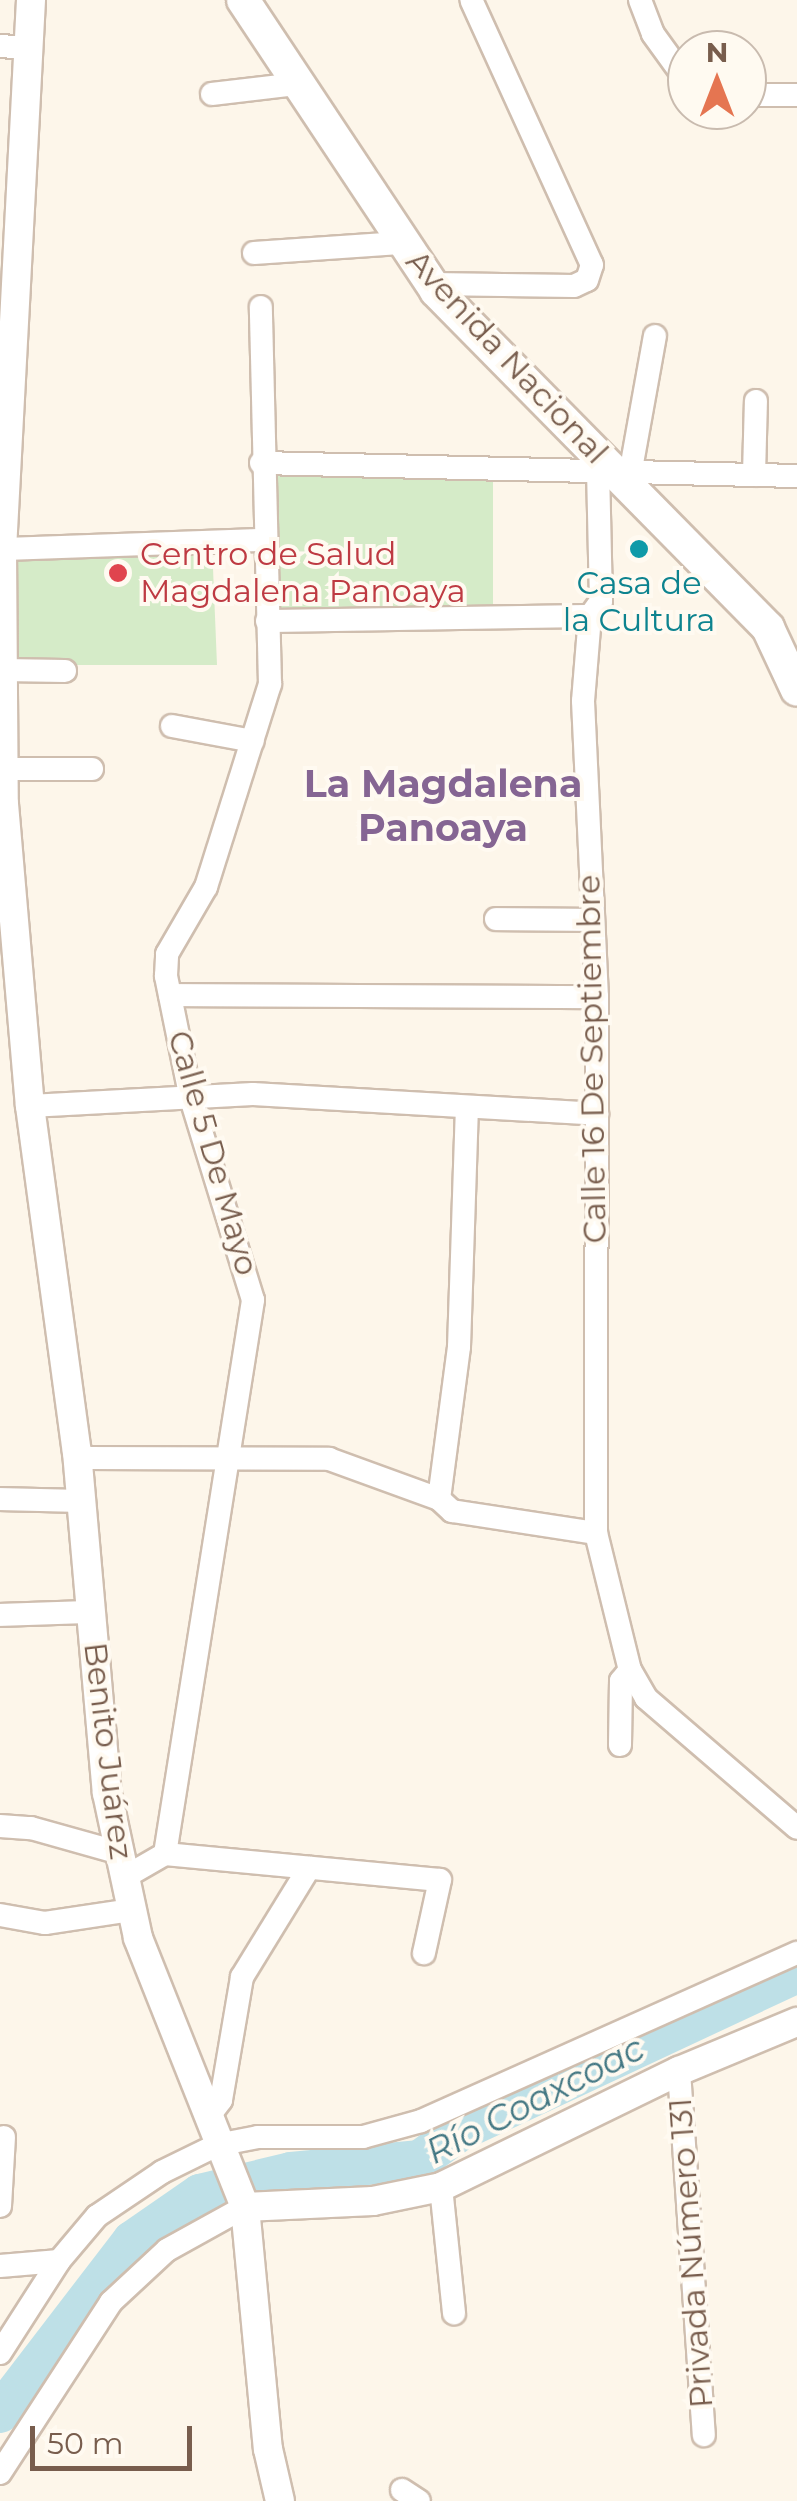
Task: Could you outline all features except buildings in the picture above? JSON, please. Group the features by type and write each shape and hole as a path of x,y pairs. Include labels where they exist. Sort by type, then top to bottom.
{"main road":[{"name":"Avenida Nacional","path":"243,0 400,244 432,284 768,628 797,690"}],"street":[{"name":"Benito Juárez","path":"31,0 30,48 13,164 2,549 2,804 30,1106 77,1452 107,1793 132,1910 222,2155 243,2200"},
{"path":"432,284 574,286 587,280 592,265 471,0"},
{"path":"643,3 667,45"},
{"path":"0,46 30,48"},
{"path":"212,94 297,84"},
{"path":"767,95 797,95"},
{"path":"254,253 400,244"},
{"name":"Calle 5 De Mayo","path":"165,1854 253,1300 191,1099 170,996 167,954 206,887 270,684 262,540 260,307"},
{"name":"Calle 16 De Septiembre","path":"630,1670 596,1533 597,996 590,920 583,701 590,616 601,601 614,469 655,336"},
{"path":"754,474 756,401"},
{"path":"261,462 614,469 654,477 797,476"},
{"path":"2,549 262,540"},
{"path":"267,621 590,616"},
{"path":"3,670 65,671"},
{"path":"172,726 253,741"},
{"path":"4,769 92,769"},
{"path":"496,919 590,920"},
{"path":"170,996 597,996"},
{"path":"30,1106 253,1094 597,1114"},
{"path":"439,1499 459,1348 467,1108"},
{"path":"77,1452 85,1458 329,1459 439,1499 452,1511 494,1522 596,1533"},
{"path":"0,1499 81,1500"},
{"path":"0,1615 91,1612"},
{"path":"620,1745 621,1682 630,1670 646,1698 797,1828"},
{"path":"0,1826 31,1828 122,1865 165,1854 440,1880 424,1953"},
{"path":"209,2116 221,2100 242,1977 309,1868"},
{"path":"0,1916 45,1923 132,1910"},
{"path":"0,2353 58,2261 97,2216 258,2137 364,2136 421,2121 503,2080 797,1953"},
{"path":"0,2473 111,2302 167,2250 243,2200 373,2201 440,2187 678,2071 797,2022"},
{"name":"Privada Número 131","path":"678,2071 704,2435"},
{"path":"0,2206 4,2136"},
{"path":"440,2187 454,2313"},
{"path":"243,2200 268,2449 280,2501"},
{"path":"0,2266 58,2261"}],"green space":[{"path":"266,471 493,475 493,617 269,616"},
{"path":"212,544 217,665 0,665 0,546"}],"waterway":[{"name":"Río Coaxcoac","path":"0,2413 132,2241 200,2194 291,2172 420,2160 460,2131 797,1973"}],"place":[{"name":"Casa de la Cultura","path":"639,549"},
{"name":"Centro de Salud Magdalena Panoaya","path":"118,573"}],"district":[{"name":"La Magdalena Panoaya","path":"443,806"}]}
